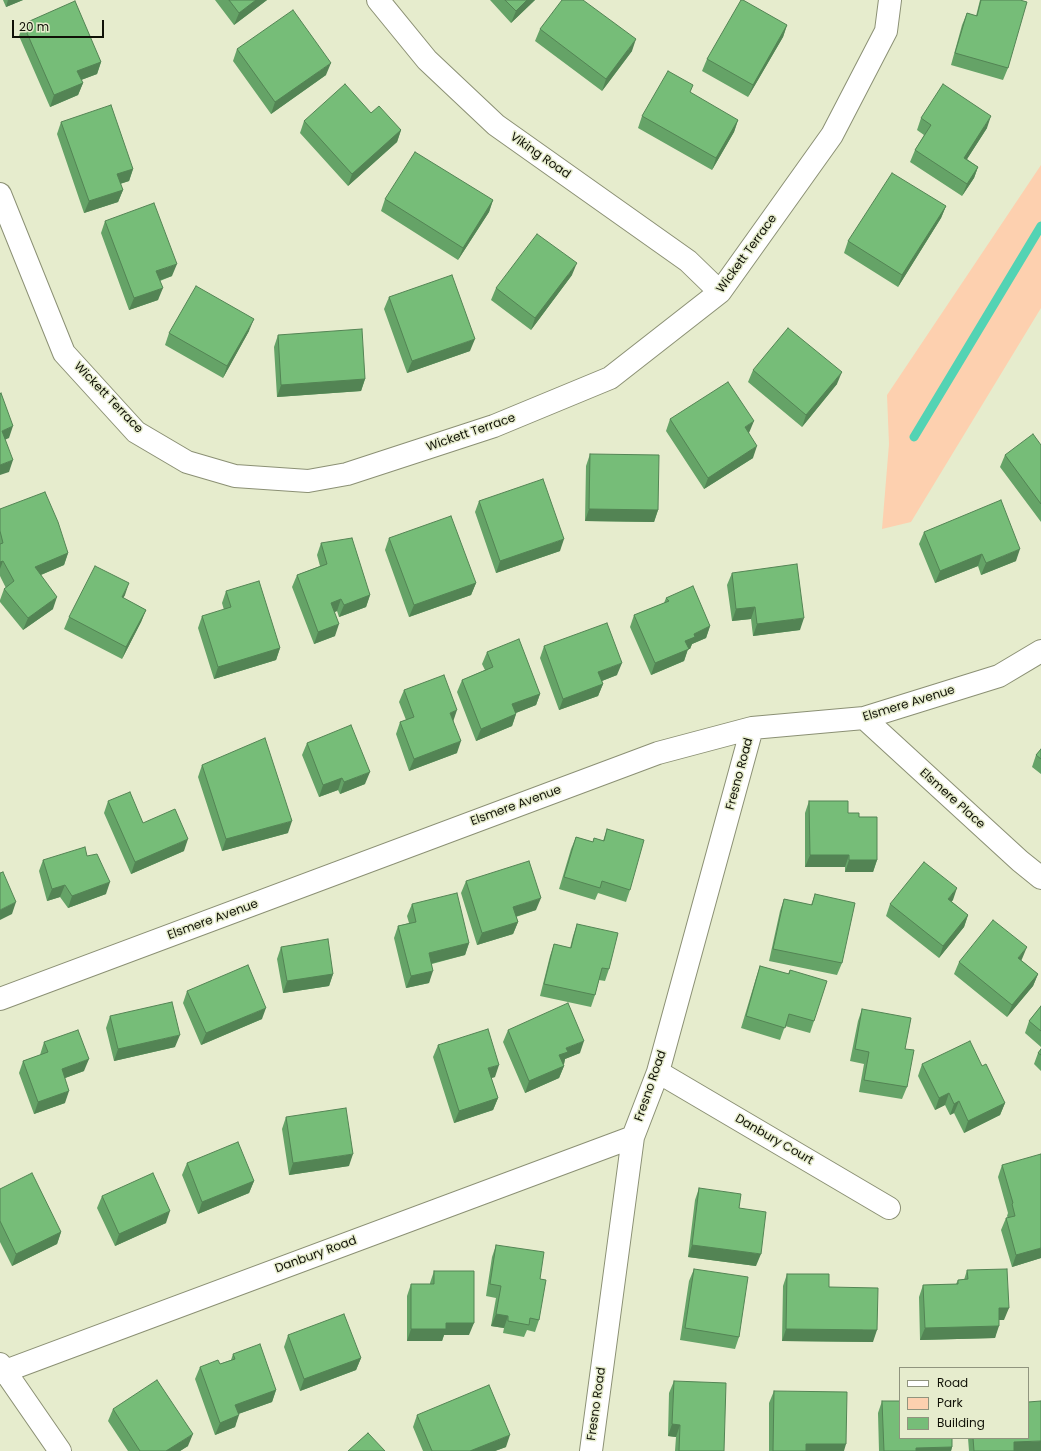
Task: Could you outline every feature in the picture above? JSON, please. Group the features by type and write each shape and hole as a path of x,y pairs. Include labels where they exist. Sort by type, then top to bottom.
{"street":[{"name":"Viking Road","path":"378,0 427,60 496,125 688,261 720,292"},
{"name":"Wickett Terrace","path":"0,194 64,352 136,432 187,462 235,476 308,481 347,474 494,426 610,378 720,292 832,135 886,31 890,0"},
{"name":"Elsmere Avenue","path":"0,999 658,753 752,728 864,718 999,676 1041,651"},
{"name":"Elsmere Place","path":"864,718 1020,861 1041,878"},
{"name":"Fresno Road","path":"591,1451 633,1137 658,1072 752,728"},
{"name":"Danbury Court","path":"658,1072 889,1208"},
{"name":"Danbury Road","path":"1,1369 633,1137"},
{"path":"1,1369 60,1451"}],"green space":[{"path":"1041,165 1041,308 911,522 882,529 889,444 887,395"}],"building":[{"path":"229,0 256,0 239,13"},
{"path":"505,0 527,0 516,11"},
{"path":"562,0 583,0 636,39 606,79 540,29"},
{"path":"741,0 787,25 753,85 707,59"},
{"path":"981,0 1020,0 1027,2 1008,68 955,53 967,13 977,16"},
{"path":"75,1 101,62 77,71 83,83 54,95 23,24"},
{"path":"293,10 331,63 275,102 237,49"},
{"path":"668,71 693,85 690,92 738,120 716,158 642,116"},
{"path":"345,84 371,113 379,106 401,130 352,174 304,121"},
{"path":"943,84 991,116 964,158 978,167 967,184 915,150 931,125 921,118"},
{"path":"111,105 133,169 117,174 123,190 89,201 61,122"},
{"path":"415,152 493,200 463,248 385,199"},
{"path":"892,173 946,206 902,275 848,241"},
{"path":"154,203 177,264 156,271 163,288 134,298 105,221"},
{"path":"537,234 577,263 535,318 496,288"},
{"path":"452,275 475,339 412,361 389,297"},
{"path":"196,286 254,319 227,366 169,333"},
{"path":"788,328 842,372 806,415 753,370"},
{"path":"362,329 365,379 281,385 278,335"},
{"path":"728,382 754,421 745,427 757,446 708,478 670,419"},
{"path":"1,393 13,426 2,431 13,460 0,465 0,394"},
{"path":"1033,434 1041,445 1041,504 1005,455"},
{"path":"590,454 659,455 658,510 589,509"},
{"path":"543,479 564,539 500,561 479,501"},
{"path":"45,492 58,522 68,553 35,567 57,597 28,618 4,589 14,581 3,561 0,562 0,544 3,543 0,531 0,509"},
{"path":"1001,500 1020,549 986,563 982,554 940,571 924,532"},
{"path":"451,516 476,583 414,605 389,538"},
{"path":"352,538 370,595 344,605 341,599 331,603 339,624 318,632 297,575 327,564 321,543"},
{"path":"797,564 804,618 757,624 755,607 736,609 732,573"},
{"path":"95,566 129,583 122,597 146,610 126,647 69,617"},
{"path":"259,581 280,648 218,667 202,616 231,607 226,591"},
{"path":"693,586 710,626 694,634 695,637 685,641 689,649 655,663 634,615 669,601 666,598"},
{"path":"607,623 622,663 598,672 603,684 563,699 544,646"},
{"path":"519,639 540,694 512,704 516,714 481,729 462,680 493,667 487,652"},
{"path":"444,675 457,710 450,713 461,741 414,759 400,722 414,717 404,690"},
{"path":"351,725 370,772 344,782 342,778 323,785 307,743"},
{"path":"265,738 292,821 226,839 202,765"},
{"path":"1041,749 1041,759 1036,755"},
{"path":"130,792 143,823 175,809 188,839 135,862 108,801"},
{"path":"809,801 848,801 848,813 859,813 859,817 877,817 877,860 849,860 849,855 810,855"},
{"path":"607,829 644,840 630,890 602,881 600,888 564,877 576,837 593,842 594,838 604,841"},
{"path":"85,847 87,856 97,854 110,882 72,896 65,885 52,889 43,860"},
{"path":"529,861 541,898 513,907 518,922 482,933 466,881"},
{"path":"924,862 957,888 948,899 968,915 943,946 890,904"},
{"path":"3,872 16,902 0,910 0,873"},
{"path":"457,893 469,943 429,953 433,971 411,976 398,926 416,922 412,904"},
{"path":"815,894 855,903 842,963 773,949 784,899 812,905"},
{"path":"993,920 1027,947 1018,958 1038,974 1012,1005 959,962"},
{"path":"577,924 618,933 609,969 602,968 595,995 544,984 554,944 571,948"},
{"path":"328,939 333,974 287,981 281,947"},
{"path":"248,965 266,1008 206,1033 187,991"},
{"path":"760,966 789,974 790,970 827,981 814,1021 789,1014 785,1028 746,1016"},
{"path":"172,1002 180,1035 118,1049 110,1016"},
{"path":"568,1003 584,1041 566,1048 568,1052 559,1055 564,1066 529,1081 508,1030"},
{"path":"1041,1006 1041,1031 1029,1021"},
{"path":"862,1009 911,1018 905,1049 914,1050 907,1087 864,1080 869,1052 855,1049"},
{"path":"488,1029 499,1065 488,1068 498,1098 459,1111 438,1045"},
{"path":"78,1030 89,1059 62,1069 69,1091 38,1102 23,1061 48,1052 44,1042"},
{"path":"970,1041 982,1066 986,1064 1005,1103 968,1121 959,1101 954,1104 949,1093 939,1098 922,1064"},
{"path":"346,1108 353,1154 293,1163 286,1117"},
{"path":"238,1142 254,1181 202,1202 187,1163"},
{"path":"1041,1154 1041,1248 1016,1255 1006,1218 1015,1216 1013,1203 1002,1165"},
{"path":"32,1173 61,1232 16,1254 0,1221 0,1189"},
{"path":"153,1173 170,1211 119,1234 102,1196"},
{"path":"699,1188 741,1194 739,1208 766,1212 761,1254 692,1245"},
{"path":"496,1245 544,1252 540,1279 546,1280 539,1320 530,1318 529,1325 508,1321 508,1316 496,1314 501,1286 490,1284"},
{"path":"694,1269 748,1277 739,1337 685,1328"},
{"path":"1007,1269 1009,1308 999,1308 999,1326 925,1328 923,1285 958,1284 958,1280 968,1279 967,1270"},
{"path":"434,1271 474,1271 474,1323 446,1323 446,1329 411,1329 411,1284 434,1284"},
{"path":"787,1274 829,1274 829,1287 878,1288 877,1330 786,1329"},
{"path":"344,1314 361,1358 304,1379 288,1335"},
{"path":"260,1344 276,1390 235,1405 239,1415 220,1423 200,1367 218,1360 220,1364 235,1359 233,1354"},
{"path":"157,1380 193,1434 166,1451 140,1451 113,1409"},
{"path":"674,1381 726,1383 724,1451 679,1451 680,1425 672,1424"},
{"path":"489,1385 510,1435 470,1451 432,1451 417,1415"},
{"path":"774,1391 847,1392 846,1444 806,1444 806,1451 773,1451"},
{"path":"882,1401 899,1401 899,1439 952,1439 952,1447 916,1448 916,1451 884,1451"},
{"path":"1041,1401 1041,1441 1014,1442 1014,1451 974,1451 973,1439 1029,1439 1029,1402"},
{"path":"368,1433 385,1451 348,1451"}],"waterway":[{"path":"914,437 1041,226"}]}
